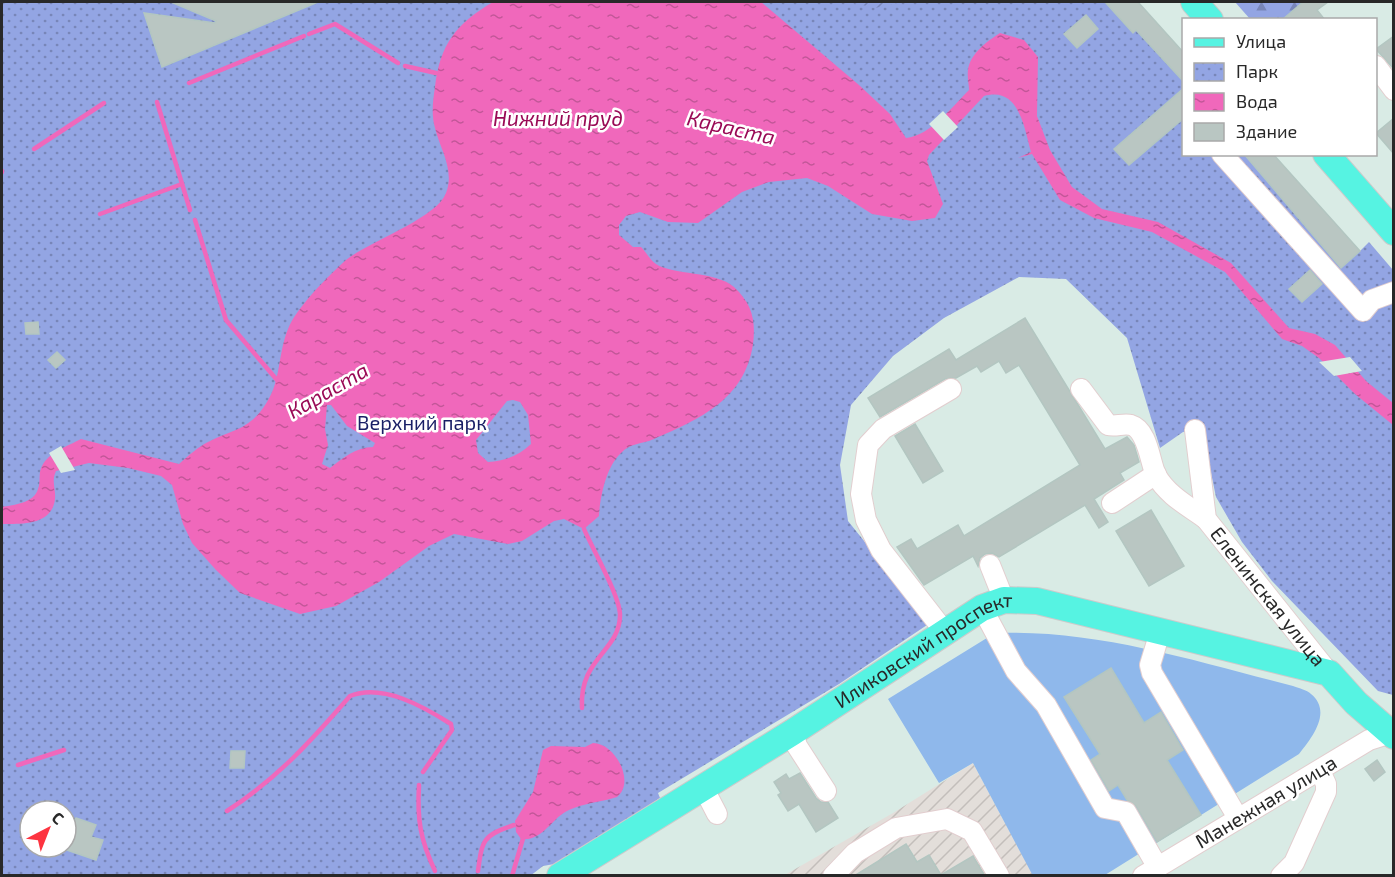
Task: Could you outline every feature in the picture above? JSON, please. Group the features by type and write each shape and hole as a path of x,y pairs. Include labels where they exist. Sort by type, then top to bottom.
{"main road":[{"path":"1194,2 1208,18"},
{"path":"1328,156 1392,229"},
{"name":"Иликовский проспект","path":"560,876 793,732 945,632 993,604 1037,601 1329,673"},
{"name":"Еленинская улица","path":"1329,673 1356,703 1393,734"}],"street":[{"path":"1377,67 1394,90"},
{"path":"1224,156 1363,311 1372,300 1394,292"},
{"path":"1081,388 1108,425 1115,427 1131,425 1137,430 1151,453 1156,474 1174,497 1206,519"},
{"path":"945,632 881,550 866,520 861,494 868,445 883,429 951,389"},
{"name":"Еленинская улица","path":"1195,430 1206,519 1329,673"},
{"path":"1112,503 1156,474"},
{"path":"990,565 993,604 1017,671 1046,705 1105,808 1126,812 1149,873"},
{"path":"1160,632 1150,665 1152,673 1238,818"},
{"path":"793,732 797,746 826,791"},
{"name":"Манежная улица","path":"1149,873 1369,740 1393,734"},
{"path":"1281,876 1294,863 1326,792 1326,784 1320,771"},
{"path":"702,787 717,814"},
{"path":"833,876 855,853 896,828 947,819 972,831 999,876"}],"shaded area":[{"path":"995,633 1033,633 1108,641 1293,686 1307,691 1317,701 1320,709 1318,725 1299,754 1105,875 1033,876 973,763 939,783 888,699"},
{"path":"973,763 1033,875 783,876 893,813"}],"green space":[{"name":"Верхний парк","path":"2,2 1138,2 1182,52 1182,156 1274,156 1360,251 1369,242 1393,270 1393,695 1378,691 1272,581 1242,542 1216,497 1202,429 1183,432 1160,448 1127,338 1066,279 1019,277 944,318 893,356 851,405 840,465 848,521 930,623 839,684 658,793 660,798 560,863 543,866 530,876 2,876"},
{"path":"850,2 902,2 875,8"},
{"path":"1235,2 1303,2 1284,18 1249,18"}],"water":[{"name":"Нижний пруд","path":"493,2 761,2 890,114 906,138 924,132 932,126 969,90 969,64 984,44 1000,33 1024,40 1038,57 1037,116 1050,150 1072,187 1102,209 1158,222 1231,263 1289,328 1315,334 1335,345 1366,381 1393,403 1393,425 1355,394 1319,358 1302,346 1282,339 1225,272 1152,232 1094,218 1060,200 1032,154 1018,158 1031,152 1022,121 1012,103 1005,97 996,95 984,96 929,155 927,161 943,204 935,218 912,221 872,214 828,186 807,178 769,182 742,192 698,223 668,222 640,212 626,216 619,225 619,235 633,247 641,247 656,264 672,270 716,278 734,287 740,293 749,306 753,320 753,344 741,379 718,405 688,423 654,439 632,445 621,453 611,466 602,491 599,516 584,529 564,519 554,521 522,541 508,544 454,534 429,546 379,582 336,606 300,614 240,593 216,570 192,543 183,524 172,485 161,476 128,468 89,463 56,471 55,499 53,508 48,514 27,523 2,524 2,507 23,502 36,494 45,461 59,450 81,439 179,464 204,444 248,424 261,411 275,385 288,329 305,302 346,260 417,220 440,202 446,193 448,168 433,118 437,72 452,37 480,10","holes":["507,401 520,402 528,415 531,444 511,457 488,462 478,453 476,440","327,405 331,405 347,426 375,443 373,447 350,454 330,468 322,464 328,445 325,429"]},
{"path":"593,743 609,749 624,773 622,790 617,797 569,810 535,837 521,839 516,832 515,821 533,792 543,750 551,746 585,747"}],"pier":[{"path":"943,111 958,127 944,140 929,124"},
{"path":"1350,357 1362,371 1334,376 1319,362"},
{"path":"61,446 75,470 61,473 49,453"}],"building":[{"path":"171,2 318,2 162,67 144,13 215,23 216,21"},
{"path":"1105,2 1138,2 1182,51 1182,80 1136,30 1133,33"},
{"path":"1303,2 1328,2 1317,10 1323,18 1284,18"},
{"path":"1086,15 1098,29 1077,48 1064,34"},
{"path":"1394,36 1394,69 1377,50"},
{"path":"1182,90 1182,120 1129,165 1114,149"},
{"path":"1394,118 1394,154 1377,134"},
{"path":"1246,156 1275,156 1360,251 1341,268"},
{"path":"1310,270 1322,284 1302,302 1289,289"},
{"path":"1025,318 1105,449 1127,437 1134,445 1139,462 1120,473 1124,480 1094,499 1108,522 1099,528 1085,505 999,557 992,553 985,554 980,558 978,566 973,556 924,585 897,547 911,539 917,549 958,525 964,536 1080,465 1019,365 1006,373 999,361 981,372 977,366 956,378 945,379 880,417 868,398 949,349 956,360"},
{"path":"38,322 39,334 26,334 25,323"},
{"path":"57,352 65,360 56,368 48,360"},
{"path":"915,424 943,471 923,483 895,436"},
{"path":"1151,510 1184,566 1149,586 1116,531"},
{"path":"1111,668 1144,723 1161,712 1183,750 1167,760 1201,815 1157,842 1136,806 1127,800 1118,785 1109,791 1091,760 1100,754 1064,697"},
{"path":"231,751 245,751 244,768 230,768"},
{"path":"1377,760 1385,772 1374,781 1365,769"},
{"path":"800,773 816,798 821,802 828,802 838,818 816,832 799,804 788,811 778,795 781,793 774,782 786,774 789,779"},
{"path":"78,819 96,825 91,837 103,840 96,860 78,854"},
{"path":"906,844 917,862 929,855 941,875 973,856 985,876 854,876"}],"waterway":[{"path":"309,34 335,24 398,63"},
{"path":"189,83 304,36"},
{"path":"405,66 436,73"},
{"path":"157,102 190,210"},
{"path":"34,149 104,103"},
{"path":"100,214 182,184"},
{"path":"195,220 226,320 277,380"},
{"path":"582,708 583,691 587,678 592,666 613,639 620,616 616,597 584,529"},
{"path":"227,811 293,758 350,696 363,693 376,692 403,699 451,724 452,730 423,772"},
{"path":"18,765 64,750"},
{"path":"419,785 421,829 435,871"},
{"path":"478,871 481,852 486,840 496,832 514,825"},
{"path":"512,876 524,835"}],"water label":[{"name":"Караста","path":"731,128"},
{"name":"Караста","path":"328,391"}]}
